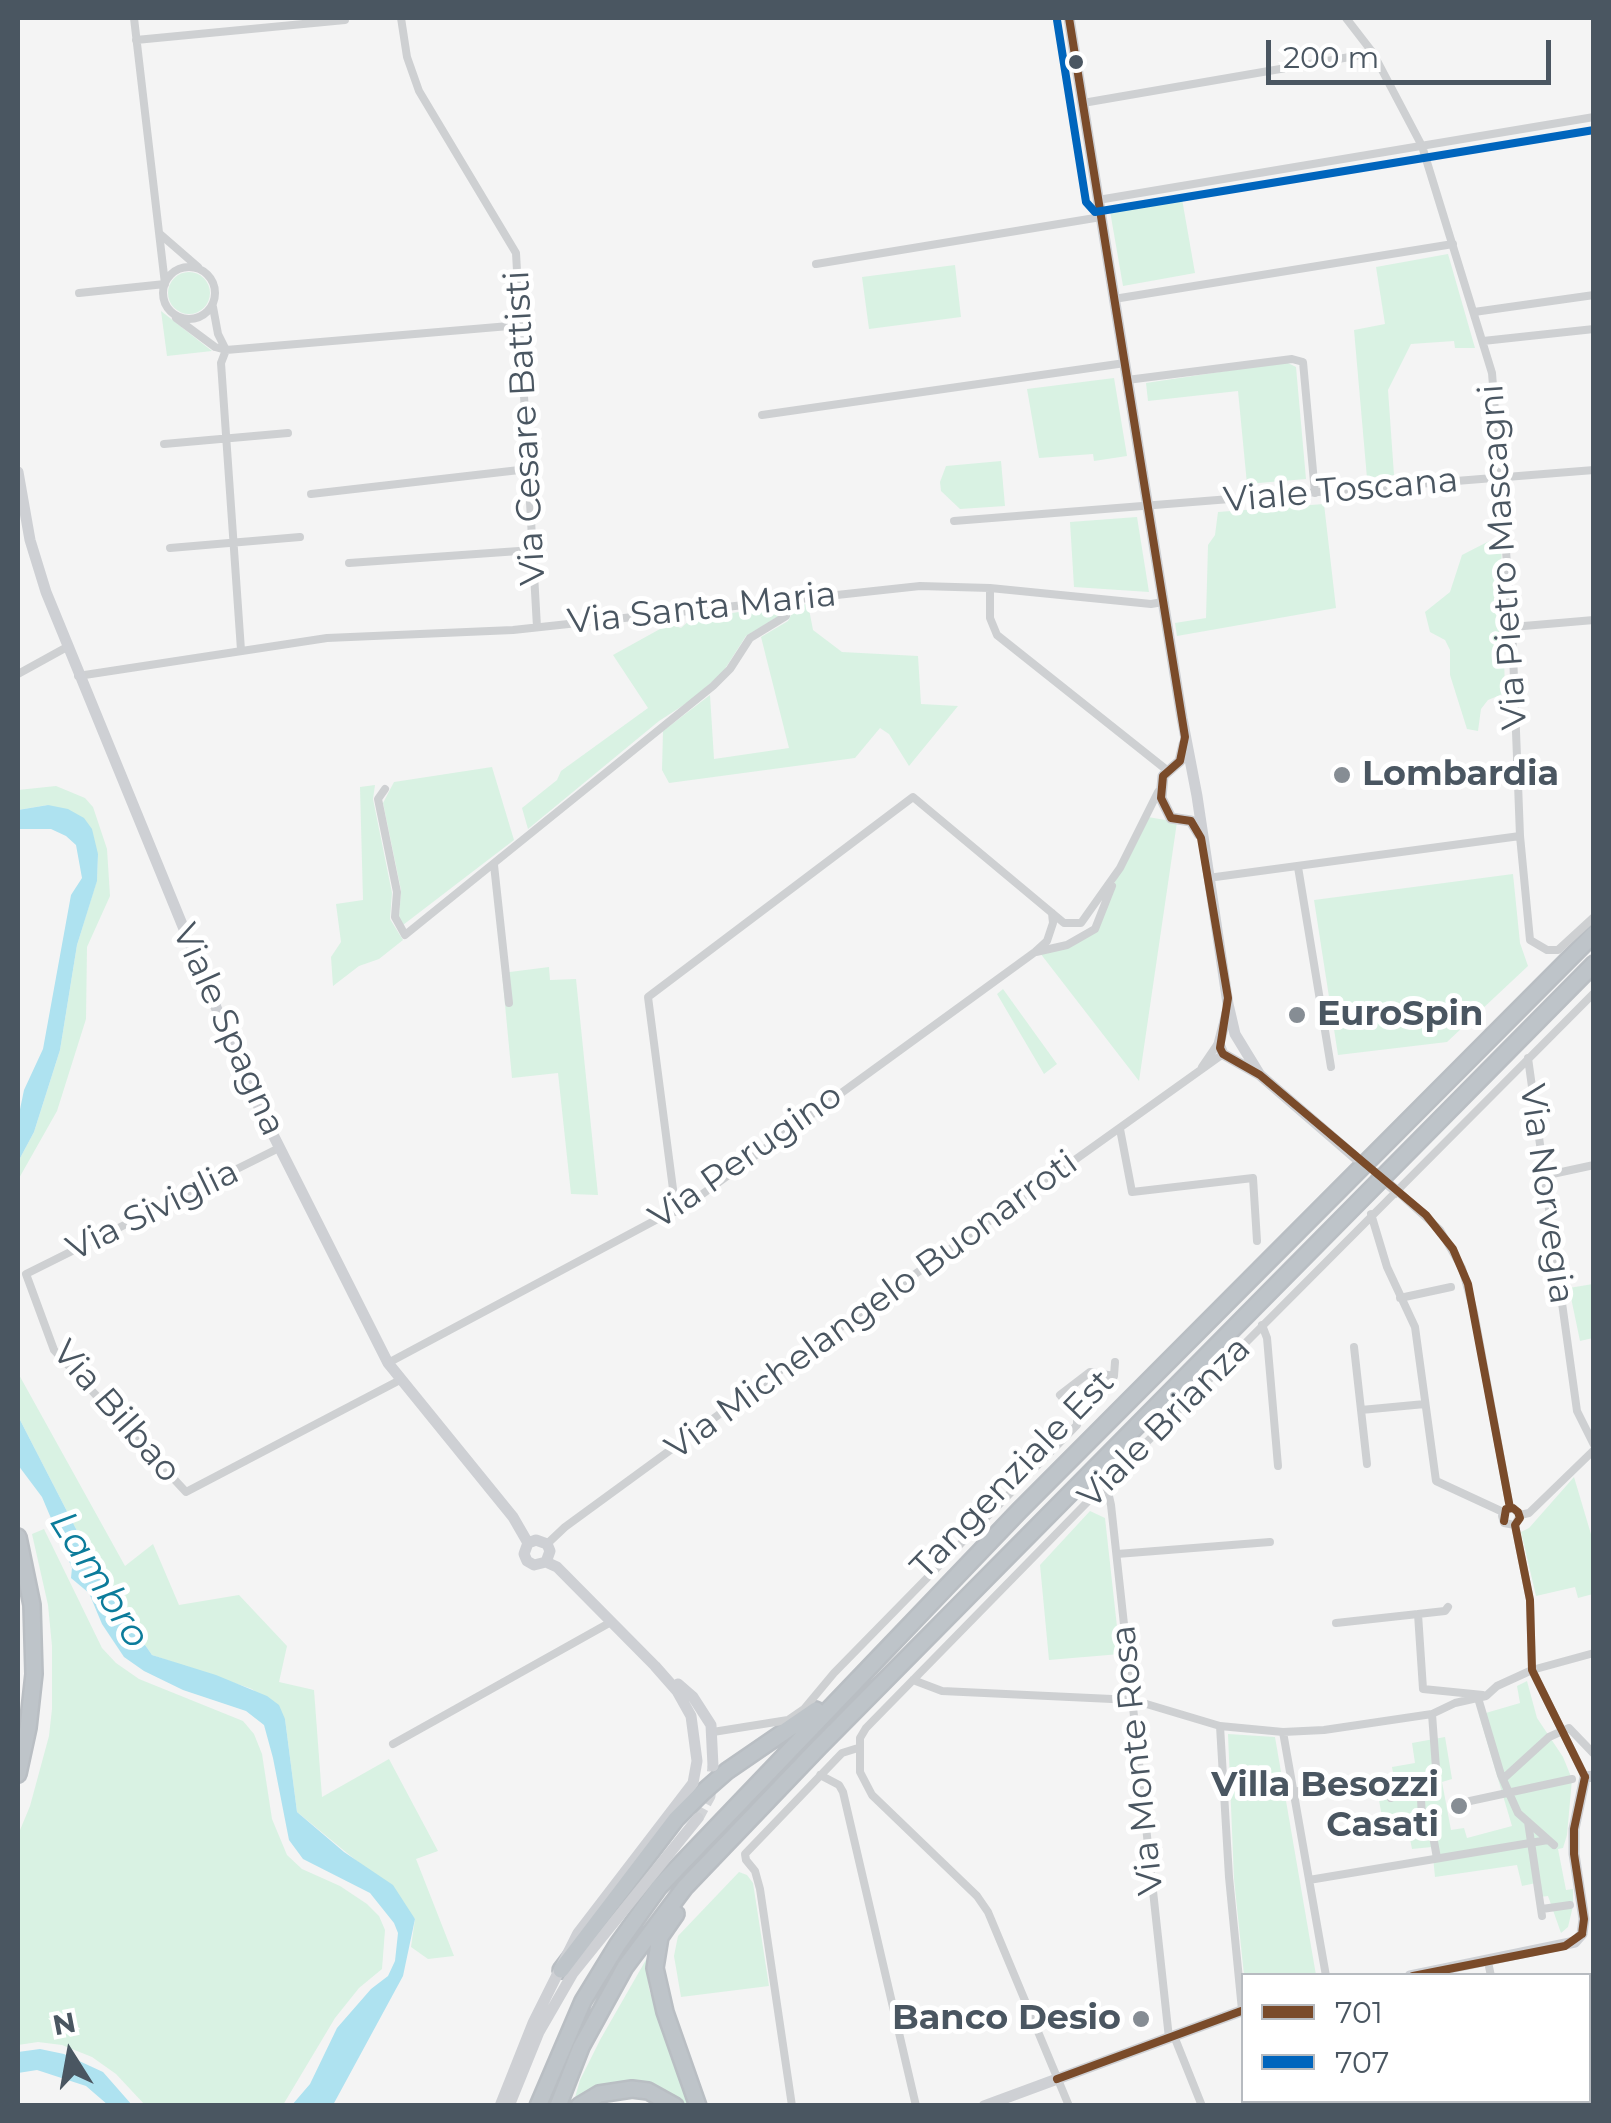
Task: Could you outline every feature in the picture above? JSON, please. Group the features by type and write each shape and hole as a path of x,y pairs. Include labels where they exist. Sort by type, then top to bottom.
{"highway":[{"name":"Tangenziale Est","path":"538,2106 583,2001 641,1909 740,1800 1018,1511 1594,934"},
{"name":"Tangenziale Est","path":"558,2106 581,2047 638,1946 685,1887 1594,964"},
{"path":"560,1970 676,1819 702,1792 727,1770 816,1711 1018,1511"},
{"path":"18,1537 32,1605 34,1674 18,1774"},
{"path":"698,2106 659,1994 654,1968 656,1948 668,1924 794,1773"},
{"path":"579,2106 599,2094 632,2089 648,2090 674,2106"}],"street":[{"path":"134,18 167,304 176,318 215,347 226,350 520,325"},
{"name":"Via Cesare Battisti","path":"401,18 407,57 418,91 516,253 537,627"},
{"path":"1069,18 1228,1004 1229,1044 1355,1156"},
{"name":"Via Pietro Mascagni","path":"1346,18 1373,54 1422,146 1483,341 1497,407 1528,932 1536,946 1558,950 1594,917"},
{"path":"136,40 345,20"},
{"path":"1083,103 1373,54"},
{"path":"1098,200 1594,117"},
{"path":"816,264 1101,217"},
{"path":"158,231 210,277 218,334 226,350 221,363 240,650"},
{"path":"1114,299 1452,244"},
{"path":"78,293 165,284 179,267 198,267"},
{"path":"1474,312 1594,295"},
{"path":"176,318 196,321 213,304"},
{"path":"1483,341 1594,328"},
{"path":"1127,380 1292,359 1303,362 1315,493"},
{"path":"762,415 1124,363"},
{"path":"164,444 288,433"},
{"path":"311,494 528,469"},
{"name":"Viale Toscana","path":"954,521 1594,470"},
{"name":"Viale Spagna","path":"18,472 38,570 247,1083 388,1363 512,1517 528,1543 524,1554 527,1561 534,1566 546,1562 557,1567 655,1666 693,1698 705,1712 713,1732"},
{"path":"170,548 300,537"},
{"path":"349,563 533,550"},
{"name":"Via Santa Maria","path":"78,676 340,637 537,627 920,586 1163,602"},
{"path":"990,588 990,618 997,636 1171,769 1185,768 1192,776"},
{"path":"386,789 378,799 397,892 395,917 405,935 713,686 730,670 750,638 786,616 789,600"},
{"path":"1512,627 1594,620"},
{"path":"18,674 67,647"},
{"path":"1184,737 1183,756 1160,788 1167,813 1196,826 1201,838"},
{"name":"Via Perugino","path":"388,1363 676,1212 1035,952 1067,945 1095,929 1160,788"},
{"path":"676,1212 648,996 914,797 1052,913 1047,941 1035,952"},
{"path":"1186,820 1197,807"},
{"path":"1147,816 1167,813"},
{"path":"1208,878 1520,836"},
{"path":"494,866 509,1002"},
{"path":"1298,867 1331,1068"},
{"name":"Via Perugino","path":"1052,913 1064,923 1082,923 1120,868"},
{"name":"Viale Brianza","path":"792,2106 760,1889 745,1854 842,1752 858,1748 866,1728 1371,1214 1592,997"},
{"name":"Via Michelangelo Buonarroti","path":"547,1544 716,1416 1120,1129 1229,1044"},
{"name":"Via Norvegia","path":"1528,1058 1577,1412 1594,1448"},
{"path":"1120,1129 1132,1192 1253,1178 1257,1241"},
{"name":"Via Siviglia","path":"26,1274 280,1148"},
{"path":"1543,1176 1594,1165"},
{"path":"1400,1194 1440,1230 1462,1268 1474,1312 1506,1510 1504,1523 1515,1525"},
{"path":"1371,1214 1378,1242 1415,1328 1436,1481 1520,1515 1529,1513 1594,1448"},
{"name":"Via Bilbao","path":"26,1274 54,1350 186,1492 400,1380"},
{"path":"1400,1298 1451,1287"},
{"path":"1262,1325 1267,1338 1278,1466"},
{"path":"1354,1347 1366,1464"},
{"path":"696,1734 796,1716 1076,1425 1078,1415 1114,1376 1114,1362"},
{"path":"1078,1415 1060,1395 1090,1372 1114,1376"},
{"path":"1361,1410 1425,1404"},
{"name":"Via Monte Rosa","path":"1106,1483 1172,2037 1202,2106"},
{"path":"1444,1973 1489,1969 1564,1946 1588,1934 1574,1837 1584,1777 1532,1670 1530,1600 1515,1525 1520,1515"},
{"path":"528,1543 540,1540 547,1544 550,1551 546,1562"},
{"path":"1117,1554 1270,1542"},
{"path":"1336,1623 1448,1607"},
{"path":"1418,1614 1423,1688 1482,1697"},
{"path":"392,1744 611,1622"},
{"path":"914,1680 942,1691 1133,1700 1220,1726 1283,1732 1432,1714 1441,1707 1482,1697 1532,1670 1594,1653"},
{"name":"Viale Spagna","path":"500,2106 533,2023 578,1933 693,1783 697,1772 696,1734 686,1704 655,1666"},
{"path":"1309,1880 1531,1843 1551,1843 1518,1813 1503,1779 1482,1697"},
{"path":"1432,1714 1436,1768 1421,1799 1422,1818 1427,1832 1433,1836 1436,1858"},
{"path":"1220,1726 1228,1877 1241,1992"},
{"path":"1503,1779 1550,1737 1568,1728 1594,1754"},
{"path":"712,1766 713,1732"},
{"path":"1283,1732 1325,1973"},
{"path":"858,1748 866,1787 983,1904 1069,2106"},
{"path":"820,1775 840,1785 845,1800 916,2106"},
{"path":"1294,1792 1382,1777 1388,1780 1391,1798"},
{"path":"1470,1801 1584,1777"},
{"path":"845,1800 866,1787"},
{"path":"509,2106 539,2032 574,1973 698,1818"},
{"path":"1528,1822 1542,1913 1570,1904"},
{"path":"984,2106 1241,2011"}],"green space":[{"path":"1182,199 1195,273 1123,286 1110,211"},
{"path":"1448,254 1475,348 1455,348 1454,341 1411,344 1388,390 1394,475 1367,478 1354,330 1385,324 1376,267"},
{"path":"955,265 961,317 869,329 862,277"},
{"path":"189,272 204,278 210,293 204,308 189,314 174,308 168,293 174,278"},
{"path":"161,311 212,351 167,356"},
{"path":"1286,362 1296,367 1306,479 1247,484 1238,391 1148,401 1146,383"},
{"path":"1114,378 1127,456 1094,461 1093,454 1039,458 1027,389"},
{"path":"1001,461 1005,506 960,509 941,491 946,466"},
{"path":"1324,504 1336,608 1177,636 1175,623 1206,618 1208,545 1215,535 1218,512"},
{"path":"1137,517 1149,592 1074,587 1070,522"},
{"path":"1501,535 1505,693 1488,700 1481,709 1478,731 1467,729 1450,675 1450,650 1445,640 1430,632 1425,612 1450,592 1462,555"},
{"path":"808,604 813,630 842,652 918,656 921,704 958,706 909,766 889,734 880,728 855,758 669,783 662,770 663,731 710,695 714,759 789,748 761,637 788,621 796,605"},
{"path":"775,606 779,616 746,636 723,672 528,829 522,808 557,780 561,771 648,708 613,655 669,624 681,628 690,620"},
{"path":"492,767 514,840 403,925 399,919 401,890 383,803 394,782"},
{"path":"375,785 373,799 392,893 390,919 403,940 333,986 331,957 341,942 336,904 363,900 360,787"},
{"path":"56,786 85,798 93,807 107,849 110,896 87,947 86,1019 57,1111 18,1180 18,1162 34,1132 60,1050 77,945 97,880 98,854 48,805 18,810 18,790"},
{"path":"1148,817 1177,822 1139,1081 1040,953 1088,935"},
{"path":"1513,874 1520,943 1528,966 1447,1042 1338,1055 1314,900"},
{"path":"549,967 550,980 576,979 598,1195 571,1194 558,1073 512,1078 502,973"},
{"path":"1003,989 1057,1064 1044,1074 997,994"},
{"path":"1593,1284 1593,1338 1580,1341 1569,1288"},
{"path":"18,1373 125,1566 153,1544 179,1605 239,1595 287,1646 279,1682 314,1690 322,1797 389,1759 438,1851 416,1859 454,1956 428,1959 411,1947 415,1919 358,1862 297,1812 285,1719 252,1689 152,1655 109,1593 18,1416"},
{"path":"1574,1477 1593,1541 1593,1594 1578,1598 1575,1587 1536,1596 1521,1532"},
{"path":"1090,1511 1105,1518 1120,1654 1049,1660 1040,1565"},
{"path":"44,1529 102,1648 139,1679 243,1721 254,1734 262,1754 272,1819 287,1855 302,1869 340,1886 367,1904 379,1916 385,1930 382,1969 359,1988 335,2018 283,2105 145,2105 116,2074 92,2057 62,2045 18,2045 18,1835 49,1736 52,1709 48,1605 32,1534"},
{"path":"1527,1681 1537,1718 1563,1757 1572,1779 1567,1835 1563,1848 1558,1849 1566,1890 1573,1889 1573,1906 1568,1927 1561,1933 1548,1896 1540,1897 1536,1883 1522,1886 1517,1865 1435,1877 1432,1847 1412,1849 1409,1834 1403,1834 1401,1827 1392,1828 1391,1822 1383,1823 1379,1800 1397,1796 1392,1767 1415,1763 1412,1743 1445,1737 1452,1779 1442,1782 1451,1830 1464,1828 1467,1838 1512,1826 1479,1715 1520,1703 1517,1686"},
{"path":"1228,1734 1275,1737 1316,1973 1244,1973 1234,1879"},
{"path":"739,1872 753,1883 769,1986 681,1997 674,1956 678,1936"},
{"path":"647,1958 649,1989 689,2105 609,2085 595,2087 574,2101 600,2040"}],"water":[{"path":"48,805 68,809 84,818 92,829 98,854 97,881 77,945 60,1050 34,1132 18,1162 18,1119 24,1090 43,1049 71,895 82,878 76,845 66,836 51,829 18,829 18,810"},
{"name":"Lambro","path":"18,1416 109,1593 152,1655 216,1675 279,1705 285,1719 297,1812 344,1852 393,1885 415,1919 403,1976 333,2105 292,2105 310,2084 337,2028 371,1989 388,1976 395,1961 398,1933 394,1923 370,1893 303,1859 289,1840 264,1725 246,1711 183,1690 124,1657 102,1624 89,1593 71,1578 72,1568 42,1497 18,1465"},
{"path":"40,2049 64,2054 103,2072 132,2105 108,2105 86,2086 37,2070 18,2073 18,2052"}],"tunnel":[{"path":"1361,1161 1400,1194"},
{"path":"698,1818 710,1796 713,1766"}],"transit line":[{"name":"701","path":"1069,18 1185,737 1180,761 1163,776 1161,798 1171,818 1191,821 1201,838 1228,998 1220,1048 1223,1054 1260,1075 1426,1215 1453,1249 1468,1284 1510,1508"},
{"name":"707","path":"1057,20 1086,202 1095,212 1594,130"},
{"name":"701","path":"1504,1521 1506,1509 1518,1512 1520,1518 1515,1525 1530,1600 1532,1670 1585,1777"},
{"name":"701","path":"1582,1934 1584,1919 1574,1829 1585,1777"},
{"name":"701","path":"1428,1973 1565,1946 1582,1934"},
{"name":"701","path":"1057,2079 1241,2011"}],"place":[{"name":"Lombardia","path":"1342,775"},
{"name":"EuroSpin","path":"1297,1015"},
{"name":"Villa Besozzi Casati","path":"1459,1806"},
{"name":"Banco Desio","path":"1141,2019"}]}
